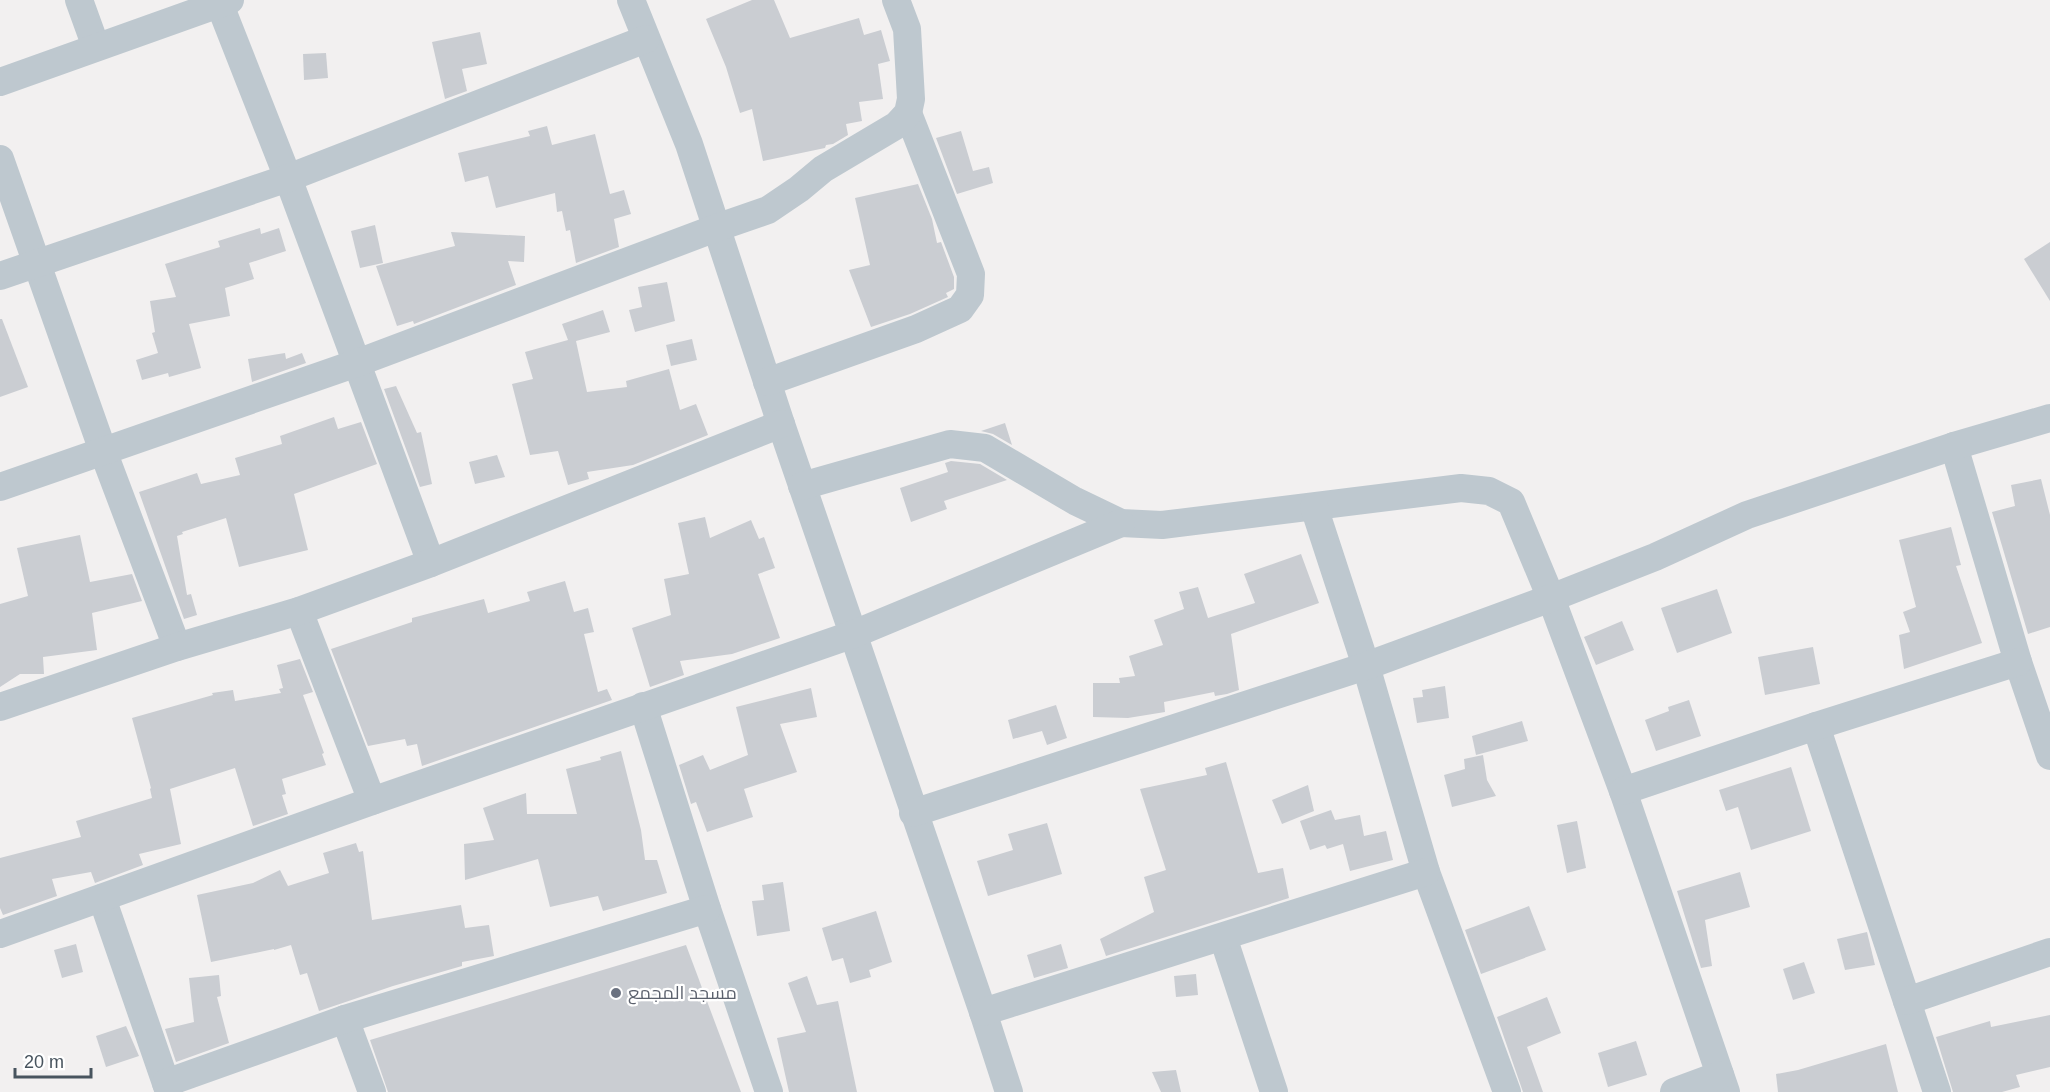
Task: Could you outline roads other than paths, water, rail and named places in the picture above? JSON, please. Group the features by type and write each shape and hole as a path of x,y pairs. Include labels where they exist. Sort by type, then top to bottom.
{"street":[{"path":"79,0 96,47"},
{"path":"630,0 689,144 781,424 1009,1092"},
{"path":"0,487 357,363 768,210 832,164 897,125 908,113 911,99 907,29 896,0"},
{"path":"0,82 223,1 432,563"},
{"path":"0,276 288,178 646,39"},
{"path":"767,382 916,329 960,309 970,295 971,274 908,113"},
{"path":"0,159 103,452 177,647"},
{"path":"913,813 1366,666 1655,557 1747,514 2050,418"},
{"path":"0,707 177,647 299,611 432,563 781,424"},
{"path":"802,486 950,444 985,448 1075,501 1121,523 1162,525 1461,488 1489,491 1511,502 1551,598 1623,791 1723,1083 1674,1092"},
{"path":"1954,447 2018,662 2050,756"},
{"path":"1314,507 1366,666 1426,872 1507,1092"},
{"path":"0,934 372,801 854,634 1121,523"},
{"path":"299,611 372,801"},
{"path":"1623,791 1816,726 2018,662"},
{"path":"643,706 707,909 769,1092"},
{"path":"1816,726 1938,1092"},
{"path":"983,1012 1426,872"},
{"path":"102,898 168,1087 345,1019 707,909"},
{"path":"1223,937 1274,1092"},
{"path":"1907,1001 2050,952"},
{"path":"345,1019 372,1092"}],"place":[{"name":"مسجد المجمع","path":"616,993"}]}
